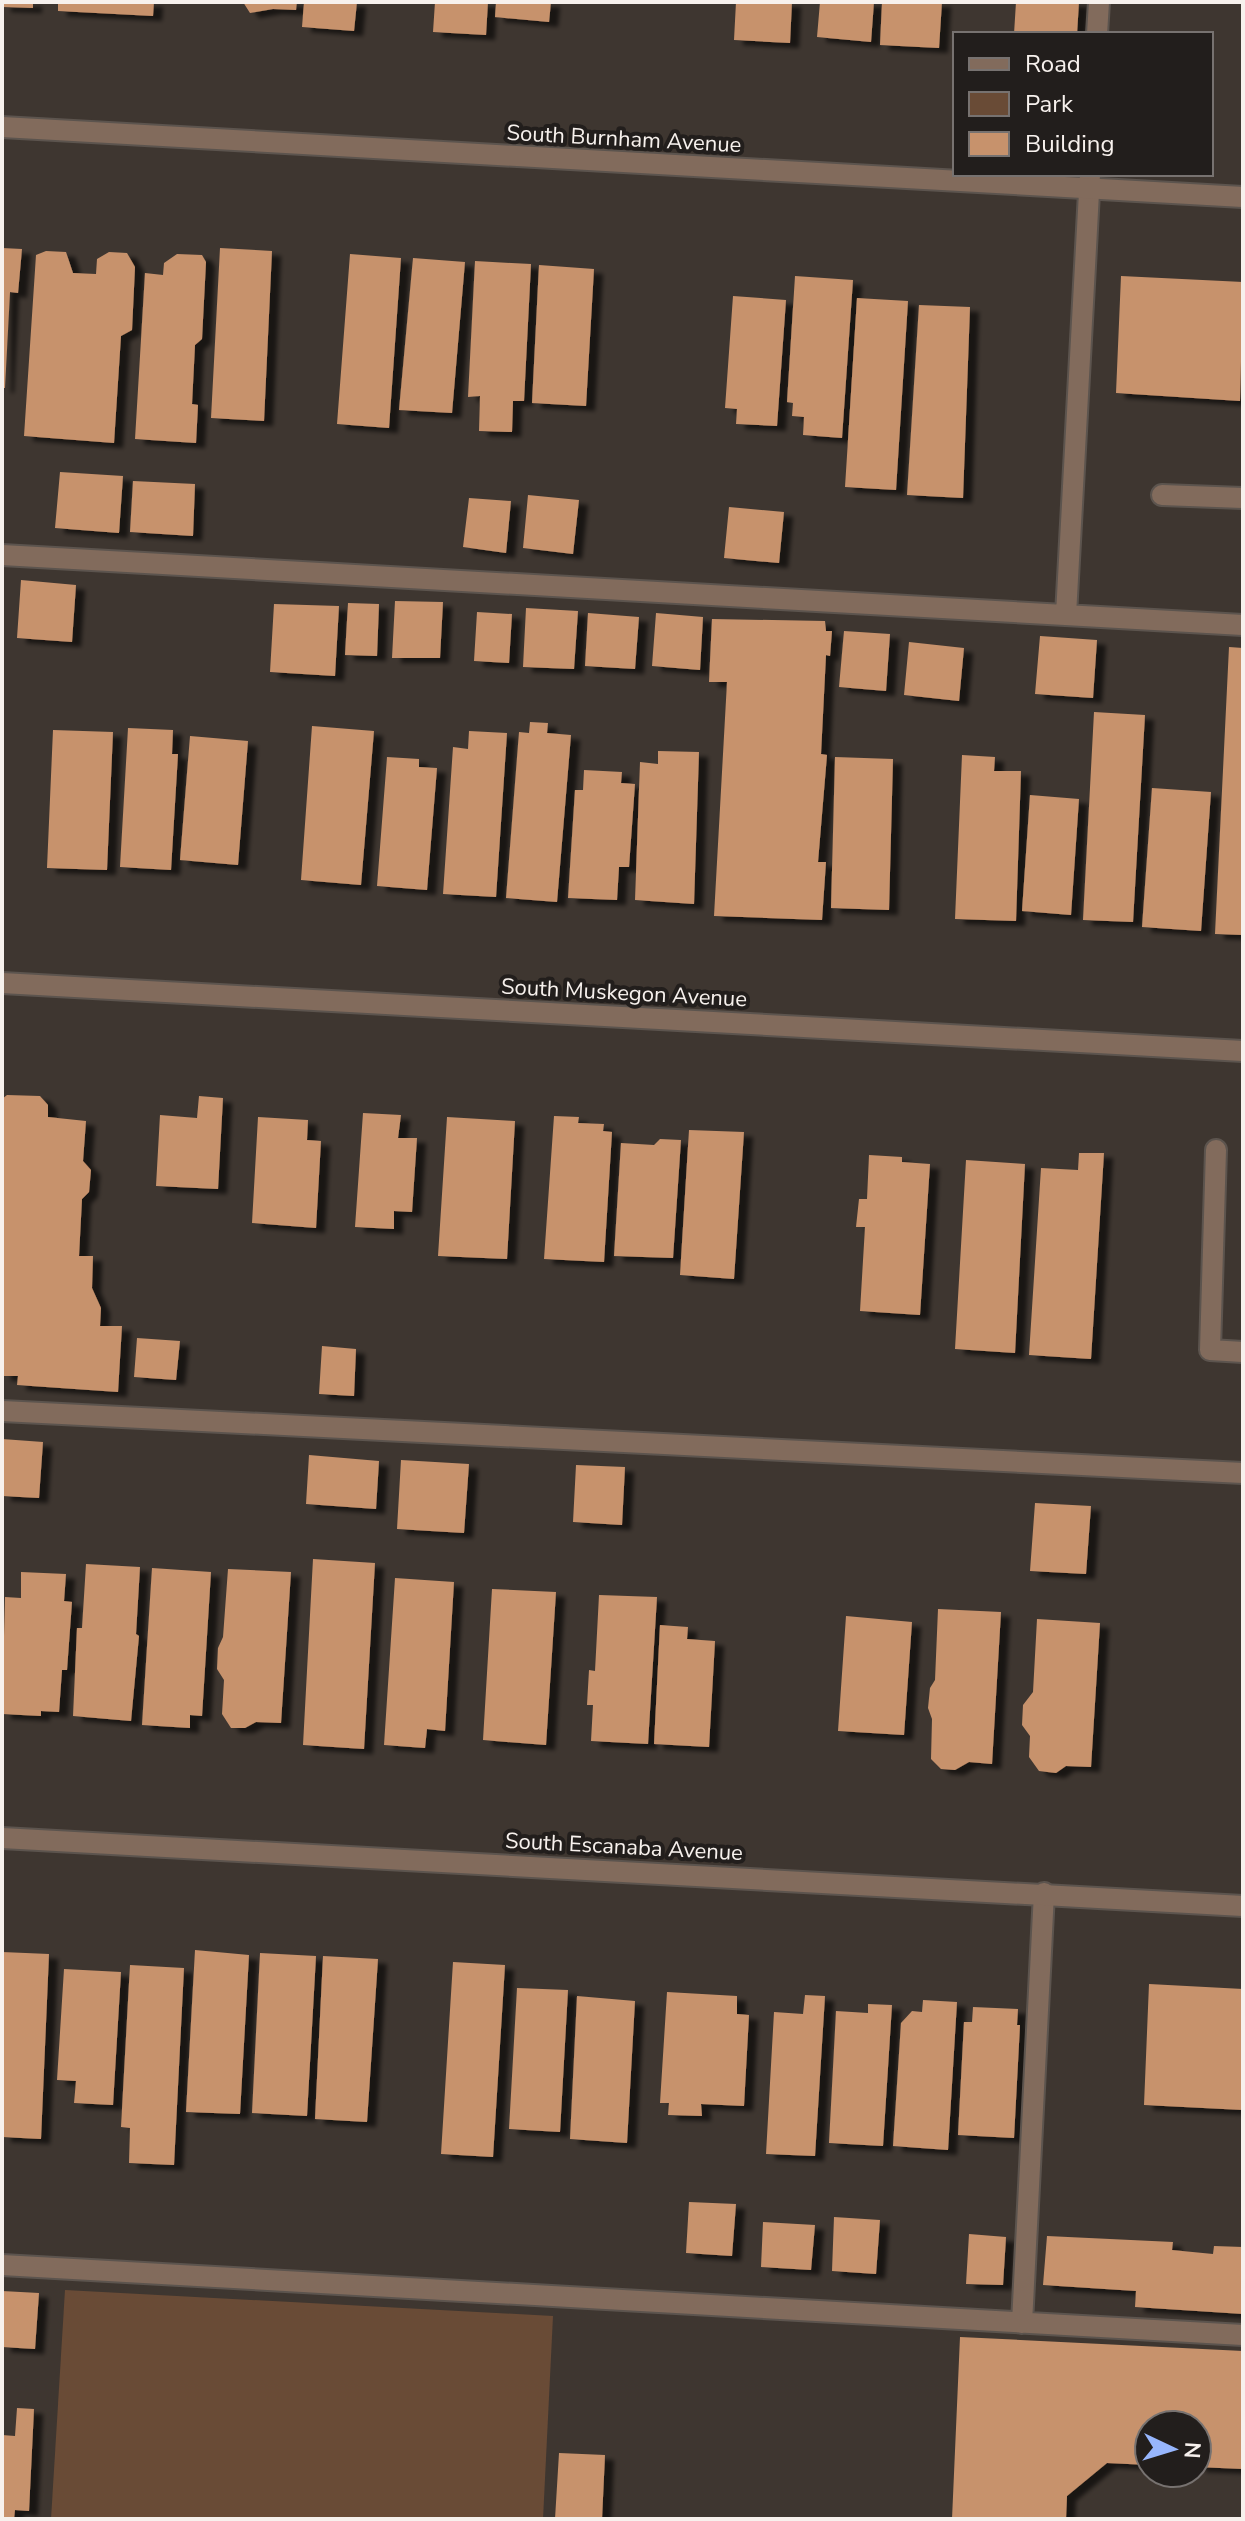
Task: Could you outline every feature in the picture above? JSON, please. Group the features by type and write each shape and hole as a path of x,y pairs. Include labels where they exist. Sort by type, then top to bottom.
{"street":[{"path":"1097,32 1099,2"},
{"name":"South Burnham Avenue","path":"2,127 953,175"},
{"name":"South Burnham Avenue","path":"971,176 1090,182 1243,197"},
{"path":"1066,615 1090,182"},
{"path":"1162,495 1243,498"},
{"path":"2,555 1243,625"},
{"name":"South Muskegon Avenue","path":"2,983 1243,1051"},
{"path":"1216,1150 1210,1350 1243,1352"},
{"path":"2,1411 1243,1473"},
{"name":"South Escanaba Avenue","path":"2,1838 1243,1906"},
{"path":"1022,2323 1044,1893"},
{"path":"2,2265 1243,2335"}],"green space":[{"path":"65,2290 553,2316 543,2519 51,2519"}],"building":[{"path":"2,2 33,2 33,8 2,7"},
{"path":"58,2 154,2 153,16 58,11"},
{"path":"243,2 297,2 296,10 273,9 250,13"},
{"path":"304,2 357,2 354,31 302,27"},
{"path":"435,2 488,2 486,35 433,32"},
{"path":"496,2 551,2 549,22 495,17"},
{"path":"736,2 792,2 790,43 734,40"},
{"path":"820,2 874,2 871,42 817,37"},
{"path":"882,2 942,2 939,48 880,45"},
{"path":"1016,2 1079,2 1077,32 1014,32"},
{"path":"2,248 22,249 18,293 10,292 5,388 2,388"},
{"path":"220,248 272,251 264,421 211,418"},
{"path":"46,251 66,252 73,273 96,274 97,259 109,252 127,253 135,267 132,330 121,336 114,443 24,436 36,255"},
{"path":"177,254 202,255 206,262 202,339 195,345 192,404 198,405 196,443 135,439 145,273 163,275 164,263"},
{"path":"350,254 401,258 389,428 337,424"},
{"path":"413,258 465,262 452,413 399,410"},
{"path":"475,261 531,264 524,401 513,401 512,432 479,431 480,396 468,397"},
{"path":"539,265 594,269 586,406 532,403"},
{"path":"795,276 853,280 842,438 803,435 804,417 792,416 793,403 787,402"},
{"path":"1121,276 1243,282 1240,401 1116,393"},
{"path":"733,296 786,300 777,426 736,424 737,409 725,408"},
{"path":"857,298 908,301 896,490 845,487"},
{"path":"919,305 970,307 963,498 907,495"},
{"path":"60,472 123,476 119,533 55,528"},
{"path":"133,481 195,484 193,536 130,532"},
{"path":"528,495 579,500 573,554 523,548"},
{"path":"469,498 511,501 506,553 463,547"},
{"path":"729,507 784,512 779,563 724,558"},
{"path":"21,580 76,585 72,642 17,638"},
{"path":"395,601 443,602 440,658 392,658"},
{"path":"348,603 379,604 377,656 345,655"},
{"path":"274,604 339,606 335,676 270,672"},
{"path":"526,608 578,611 574,669 523,667"},
{"path":"477,612 512,614 509,663 474,661"},
{"path":"588,613 639,617 635,669 585,666"},
{"path":"656,613 703,617 700,670 652,666"},
{"path":"712,619 825,621 826,631 832,631 830,656 826,655 821,754 827,755 818,862 826,862 822,920 714,916 727,682 709,682"},
{"path":"844,631 890,634 886,691 839,687"},
{"path":"1040,636 1097,640 1093,698 1035,694"},
{"path":"909,642 964,648 959,701 904,695"},
{"path":"1229,647 1243,648 1243,935 1215,934"},
{"path":"1094,712 1145,715 1133,922 1083,920"},
{"path":"530,722 548,723 547,733 571,735 557,902 506,898 519,732 529,733"},
{"path":"312,726 374,731 361,885 301,880"},
{"path":"128,728 173,730 172,754 178,754 171,870 120,867"},
{"path":"53,730 113,732 107,870 47,868"},
{"path":"469,731 507,733 496,897 443,894 453,747 468,749"},
{"path":"190,736 248,741 238,865 180,860"},
{"path":"658,751 699,752 694,904 635,900 640,762 658,764"},
{"path":"962,755 995,757 994,771 1021,771 1016,921 955,919"},
{"path":"387,757 419,759 419,767 437,768 427,890 377,886"},
{"path":"835,757 893,759 889,910 831,908"},
{"path":"584,770 622,772 621,783 635,784 629,867 619,867 617,900 568,898 575,790 583,790"},
{"path":"1152,788 1211,792 1201,931 1142,927"},
{"path":"1030,795 1079,799 1071,915 1022,911"},
{"path":"7,1095 40,1096 48,1105 48,1117 86,1121 83,1161 91,1170 89,1192 82,1199 79,1256 93,1256 92,1288 101,1308 100,1326 122,1326 118,1392 17,1385 18,1376 2,1376 2,1099"},
{"path":"199,1096 223,1098 218,1189 156,1186 160,1115 197,1118"},
{"path":"363,1113 401,1115 398,1138 417,1138 412,1212 394,1211 394,1229 355,1227"},
{"path":"554,1116 579,1117 578,1123 604,1124 603,1131 612,1132 604,1262 544,1259"},
{"path":"258,1117 308,1120 307,1140 321,1141 316,1228 252,1223"},
{"path":"447,1117 515,1121 507,1259 438,1256"},
{"path":"689,1130 744,1132 734,1279 680,1275"},
{"path":"660,1139 681,1140 673,1258 614,1256 621,1143 654,1145"},
{"path":"1079,1153 1104,1153 1091,1359 1029,1355 1041,1168 1078,1170"},
{"path":"869,1155 902,1157 902,1162 930,1164 920,1315 860,1311 865,1227 856,1227 859,1199 867,1199"},
{"path":"966,1160 1025,1164 1015,1353 955,1349"},
{"path":"137,1338 180,1341 176,1380 134,1377"},
{"path":"322,1346 356,1349 354,1396 319,1394"},
{"path":"2,1439 43,1442 39,1498 2,1496"},
{"path":"309,1455 379,1461 376,1509 306,1504"},
{"path":"401,1460 469,1464 464,1533 397,1529"},
{"path":"576,1465 625,1467 622,1525 573,1522"},
{"path":"1035,1503 1091,1506 1086,1574 1030,1571"},
{"path":"313,1559 375,1563 364,1749 303,1745"},
{"path":"86,1564 140,1567 136,1634 139,1636 131,1721 73,1716 77,1628 82,1628"},
{"path":"152,1568 211,1572 202,1716 190,1715 190,1728 142,1725"},
{"path":"228,1569 291,1572 281,1723 256,1722 245,1728 231,1728 222,1714 224,1680 217,1669 218,1648 223,1637"},
{"path":"21,1572 66,1574 64,1601 72,1602 67,1670 62,1670 59,1712 41,1711 41,1716 2,1714 5,1597 21,1598"},
{"path":"395,1578 454,1582 445,1731 427,1729 425,1748 384,1745"},
{"path":"492,1589 556,1592 546,1745 483,1740"},
{"path":"599,1595 657,1597 648,1744 591,1741 593,1705 587,1705 589,1670 595,1671"},
{"path":"938,1609 1001,1612 992,1764 969,1762 955,1770 941,1769 931,1759 932,1719 928,1708 930,1688 935,1680"},
{"path":"846,1616 912,1622 904,1735 838,1731"},
{"path":"1037,1619 1100,1623 1091,1767 1066,1766 1056,1773 1039,1771 1029,1757 1030,1736 1022,1725 1023,1705 1033,1692"},
{"path":"660,1625 688,1627 687,1639 715,1641 709,1747 654,1744"},
{"path":"195,1950 249,1955 240,2114 186,2112"},
{"path":"2,1952 49,1954 41,2139 2,2137"},
{"path":"260,1953 316,1956 307,2116 252,2113"},
{"path":"323,1956 378,1959 367,2122 315,2119"},
{"path":"453,1962 505,1965 493,2157 441,2154"},
{"path":"130,1965 184,1968 174,2165 129,2163 130,2128 121,2127"},
{"path":"64,1969 121,1972 113,2105 74,2103 76,2081 57,2080"},
{"path":"1149,1984 1243,1989 1243,2110 1144,2105"},
{"path":"517,1988 568,1990 560,2132 509,2129"},
{"path":"667,1992 737,1996 737,2014 749,2015 744,2106 701,2104 702,2116 668,2115 669,2103 660,2103"},
{"path":"805,1995 825,1996 815,2156 766,2154 774,2012 803,2014"},
{"path":"577,1996 635,2001 627,2143 570,2139"},
{"path":"923,2000 957,2002 948,2150 893,2146 901,2023 912,2011 922,2012"},
{"path":"868,2004 892,2005 883,2146 829,2143 836,2011 868,2013"},
{"path":"973,2007 1018,2009 1017,2025 1020,2025 1014,2138 958,2135 964,2022 972,2022"},
{"path":"689,2202 736,2204 732,2256 686,2253"},
{"path":"834,2217 880,2220 876,2274 832,2271"},
{"path":"763,2222 815,2225 811,2270 761,2267"},
{"path":"969,2234 1006,2237 1003,2285 966,2284"},
{"path":"1047,2236 1173,2242 1172,2250 1213,2254 1214,2246 1243,2247 1243,2314 1135,2307 1136,2291 1043,2285"},
{"path":"2,2291 39,2293 35,2349 2,2347"},
{"path":"960,2337 1243,2351 1243,2469 1213,2468 1213,2409 1133,2409 1133,2464 1107,2463 1067,2496 1066,2519 952,2519"},
{"path":"17,2408 34,2409 29,2511 15,2510 14,2519 2,2519 2,2435 15,2436"},
{"path":"559,2453 605,2455 602,2519 555,2519"}]}
